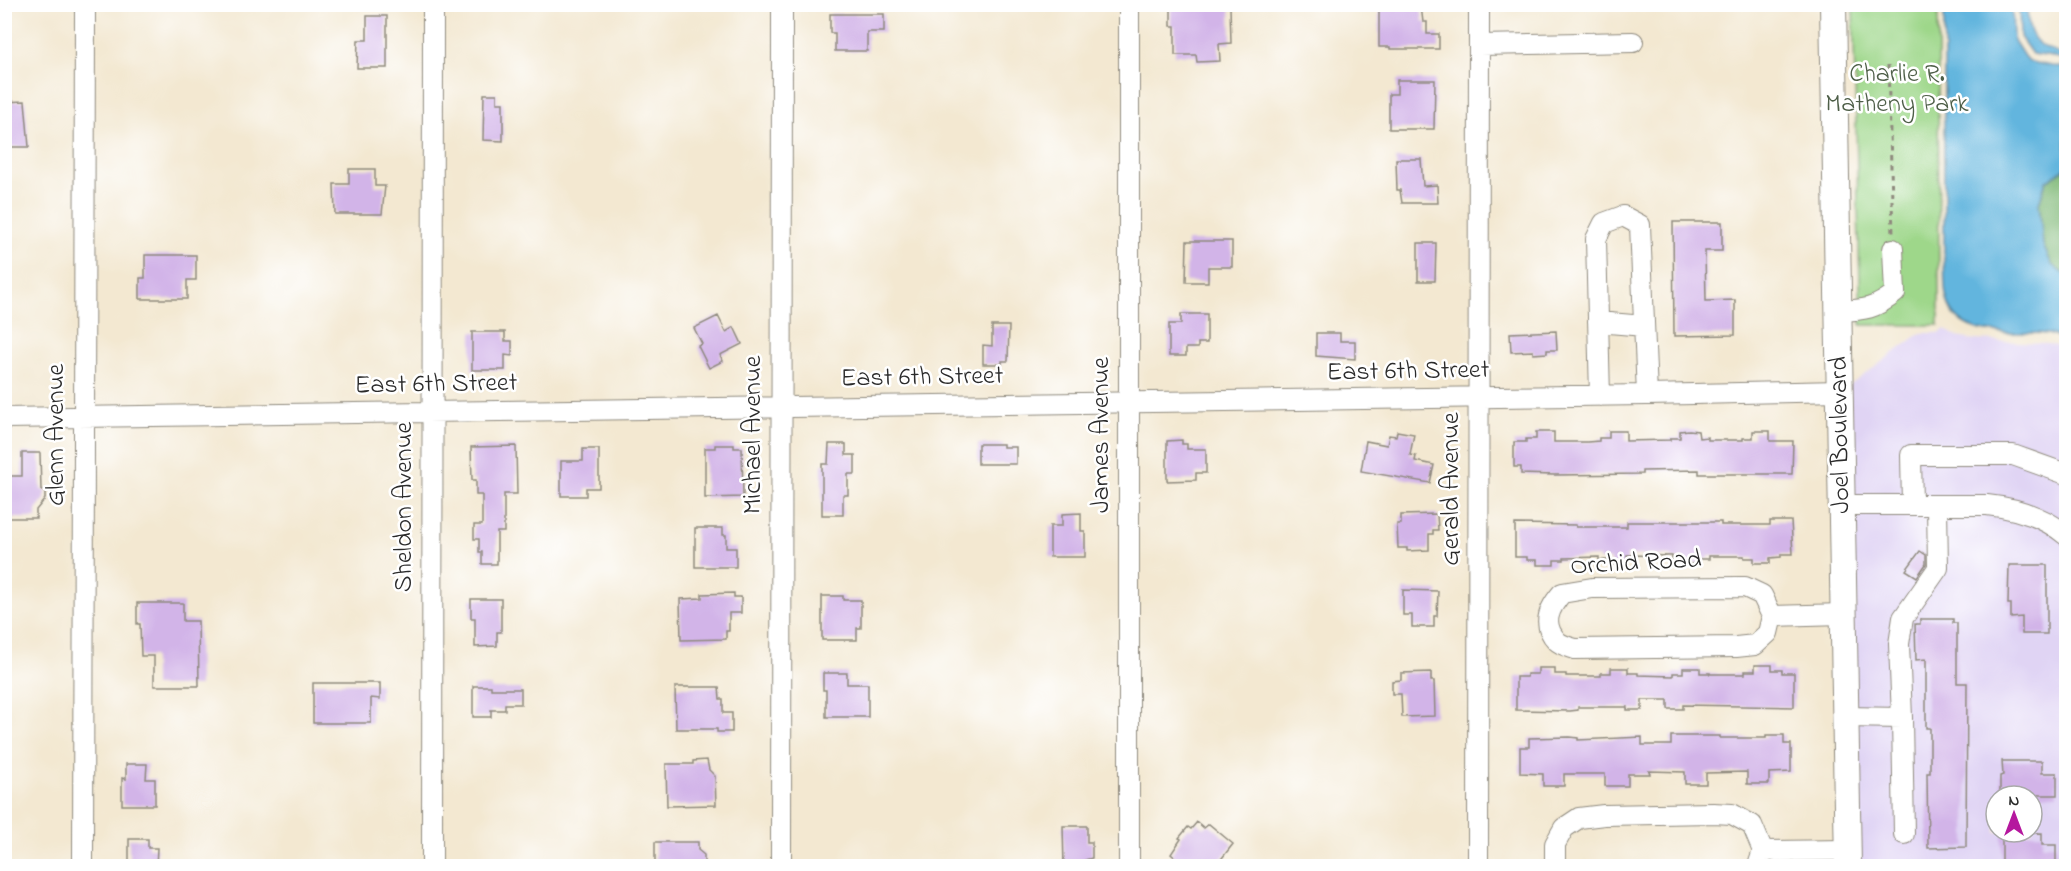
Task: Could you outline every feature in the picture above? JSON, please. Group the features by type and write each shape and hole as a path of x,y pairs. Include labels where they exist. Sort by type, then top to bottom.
{"main road":[{"name":"Joel Boulevard","path":"1833,4 1848,858"}],"street":[{"name":"Glenn Avenue","path":"83,867 85,4"},
{"name":"Sheldon Avenue","path":"432,867 434,4"},
{"name":"Michael Avenue","path":"781,867 782,4"},
{"name":"James Avenue","path":"1129,4 1129,867"},
{"name":"Gerald Avenue","path":"1478,867 1479,4"},
{"path":"1479,45 1633,42"},
{"path":"1600,396 1596,239 1604,223 1623,216 1640,225 1647,395"},
{"path":"1839,311 1868,309 1881,304 1895,292 1893,249"},
{"path":"1598,321 1644,326"},
{"name":"East 6th Street","path":"4,418 1840,391"},
{"path":"1912,505 1911,455 2013,455 2067,474"},
{"path":"1842,505 1987,505 2024,511 2064,527"},
{"path":"1904,834 1899,644 1903,618 1938,568 1937,505"},
{"name":"Orchid Road","path":"1745,587 1762,595 1772,616 1768,633 1755,645 1737,647 1575,649 1558,642 1548,625 1550,607 1562,593 1592,588 1745,587"},
{"path":"1772,616 1844,614"},
{"path":"1845,717 1902,718"},
{"path":"1557,867 1554,862 1555,844 1564,828 1579,818 1604,815 1732,814 1752,825 1760,859 1848,858"}],"path":[{"path":"1888,64 1893,249"}],"shaded area":[{"path":"1945,329 1957,337 1972,340 2041,343 2058,346 2066,352 2066,866 1856,866 1849,386 1921,333 1939,333"}],"green space":[{"name":"Charlie R. Matheny Park","path":"1853,5 1938,5 1939,325 1861,325"},
{"path":"2066,168 2066,276 2052,265 2043,245 2039,203 2046,181"}],"water":[{"path":"1944,5 2012,5 2013,39 2027,61 2066,67 2066,168 2046,181 2039,203 2043,245 2052,265 2066,276 2066,341 2047,334 2001,333 1977,329 1957,318 1950,308 1945,291 1944,263"},
{"path":"2019,5 2028,5 2029,25 2035,39 2047,49 2066,56 2066,59 2032,54 2020,37"}],"building":[{"path":"1379,6 1421,6 1423,22 1427,22 1427,34 1439,34 1439,49 1379,47"},
{"path":"1171,7 1230,7 1231,43 1219,44 1220,61 1197,62 1196,55 1175,55 1175,26 1171,26"},
{"path":"830,14 884,14 884,32 867,32 867,51 835,51 835,33 830,33"},
{"path":"367,16 387,16 387,68 357,68 358,40 367,40"},
{"path":"1397,80 1435,80 1434,129 1389,129 1389,94 1397,94"},
{"path":"484,94 497,94 497,103 503,103 503,141 483,140"},
{"path":"25,101 29,147 4,147 4,102"},
{"path":"1396,159 1421,159 1423,186 1437,185 1438,203 1402,203 1400,190 1397,190"},
{"path":"349,169 375,169 375,186 385,186 382,214 335,214 334,184 349,184"},
{"path":"1673,222 1722,222 1722,251 1705,251 1706,301 1735,300 1735,335 1674,336"},
{"path":"1187,241 1232,241 1232,267 1208,267 1208,282 1186,282"},
{"path":"1418,243 1436,243 1435,281 1418,281"},
{"path":"145,255 196,255 196,280 187,280 187,299 140,299 140,278 145,278"},
{"path":"1181,314 1207,314 1207,343 1198,343 1198,348 1186,348 1186,356 1169,356 1169,324 1181,324"},
{"path":"718,316 726,332 734,327 742,344 720,355 723,361 709,368 698,346 702,344 694,328"},
{"path":"992,326 1009,326 1008,361 1002,361 1002,364 983,364 983,345 992,346"},
{"path":"1556,331 1557,350 1533,354 1533,351 1511,352 1510,333"},
{"path":"472,332 505,332 505,341 512,341 512,356 505,355 505,370 472,370"},
{"path":"1316,333 1340,333 1340,341 1355,341 1355,359 1316,356"},
{"path":"1397,431 1414,434 1410,455 1416,456 1415,461 1434,465 1430,483 1361,471 1366,441 1387,445 1389,435 1396,436"},
{"path":"1609,431 1626,431 1626,441 1670,440 1670,438 1680,438 1680,431 1698,431 1699,438 1708,437 1708,440 1743,440 1743,438 1753,438 1753,431 1770,431 1770,441 1793,441 1792,474 1699,474 1699,470 1642,471 1642,474 1554,475 1521,474 1521,467 1514,467 1514,442 1536,439 1536,432 1554,432 1554,442 1587,442 1609,438"},
{"path":"1182,440 1182,444 1187,444 1187,449 1206,449 1206,473 1196,473 1196,480 1167,481 1167,441"},
{"path":"829,444 846,444 846,455 855,455 855,474 848,474 848,495 843,495 843,515 822,515 822,464 828,464"},
{"path":"978,444 1003,444 1003,447 1016,447 1016,464 978,464"},
{"path":"715,445 734,445 734,448 742,448 743,497 705,498 705,448 715,448"},
{"path":"516,446 517,494 504,494 504,532 497,532 497,564 482,564 479,539 474,539 474,525 482,525 482,495 476,495 476,480 472,480 471,447"},
{"path":"583,449 599,449 599,488 586,488 586,496 561,496 561,461 583,461"},
{"path":"22,453 40,453 41,490 45,490 45,499 36,510 36,518 4,518 4,476 22,476"},
{"path":"1081,513 1081,531 1085,531 1085,557 1050,557 1050,526 1062,526 1062,514"},
{"path":"1437,514 1438,530 1433,530 1433,534 1429,534 1429,550 1407,551 1407,548 1398,548 1397,524 1401,524 1401,515"},
{"path":"1770,521 1791,521 1793,554 1781,554 1781,557 1770,558 1770,563 1754,563 1754,558 1744,558 1744,556 1709,556 1709,559 1699,559 1699,564 1682,564 1682,559 1672,559 1672,556 1627,555 1627,565 1610,565 1610,560 1599,560 1599,557 1564,558 1564,560 1554,560 1554,565 1537,565 1537,560 1515,557 1515,524 1627,527 1627,522 1721,522 1721,525 1770,525"},
{"path":"695,528 723,528 723,535 726,535 726,548 736,548 736,567 695,567"},
{"path":"1920,551 1926,555 1926,564 1917,577 1906,570"},
{"path":"2009,565 2047,565 2047,634 2022,634 2022,617 2011,618 2011,604 2008,604"},
{"path":"1403,590 1438,591 1434,627 1412,627 1412,615 1403,615"},
{"path":"734,593 734,597 741,597 741,613 729,613 729,631 726,631 726,639 681,640 680,599 702,598 702,594"},
{"path":"822,596 843,596 843,600 861,600 861,628 857,628 857,640 822,640"},
{"path":"471,599 501,599 501,632 497,632 497,646 475,647 475,618 471,618"},
{"path":"137,603 183,603 183,621 198,621 199,686 154,686 154,656 141,656"},
{"path":"1920,619 1953,619 1953,623 1957,623 1957,683 1967,683 1966,847 1928,848 1927,773 1930,773 1930,728 1926,728 1926,659 1916,660 1915,624 1920,624"},
{"path":"1755,665 1772,665 1772,670 1794,673 1794,707 1683,705 1683,709 1668,709 1668,700 1642,700 1642,710 1627,710 1627,707 1578,707 1578,710 1570,711 1516,710 1516,677 1538,674 1538,668 1555,668 1555,674 1566,674 1566,676 1601,676 1601,673 1611,673 1611,668 1628,668 1628,673 1638,673 1638,675 1673,676 1673,673 1683,673 1683,668 1700,668 1700,673 1710,674 1745,674 1745,671 1755,671"},
{"path":"1431,672 1431,681 1434,681 1435,716 1402,717 1401,694 1392,694 1392,681 1401,680 1401,673"},
{"path":"823,673 847,673 847,684 868,684 868,717 826,717 826,690 823,690"},
{"path":"313,683 380,683 380,699 371,698 371,723 313,723"},
{"path":"473,686 491,686 491,689 521,689 521,704 505,704 505,710 491,710 491,717 473,717"},
{"path":"675,687 719,687 720,699 723,699 723,713 732,713 732,732 717,732 717,729 676,729"},
{"path":"1766,735 1784,735 1784,744 1791,744 1791,772 1769,773 1769,784 1747,784 1747,772 1706,773 1706,784 1685,784 1685,772 1649,771 1650,774 1628,774 1628,786 1605,786 1605,774 1564,774 1564,786 1543,786 1543,774 1520,773 1520,747 1529,747 1529,738 1570,737 1578,738 1578,740 1642,737 1642,745 1671,745 1671,736 1766,738"},
{"path":"707,760 709,770 715,776 716,805 667,806 666,764 693,764 693,761"},
{"path":"2002,761 2042,761 2042,773 2057,773 2057,795 2044,795 2044,784 2000,784 2000,776 2003,775"},
{"path":"126,764 147,764 146,779 155,779 155,805 122,805 122,778 126,779"},
{"path":"1197,822 1204,828 1209,824 1233,844 1215,867 1186,867 1171,854 1181,839 1179,838 1188,827 1191,829"},
{"path":"1063,826 1087,826 1087,842 1092,842 1092,858 1085,860 1085,867 1064,867"},
{"path":"129,839 148,839 148,848 157,848 156,867 129,867"},
{"path":"655,842 698,842 698,850 704,855 704,867 655,867"},
{"path":"2002,844 2056,845 2056,867 2002,867"}]}
